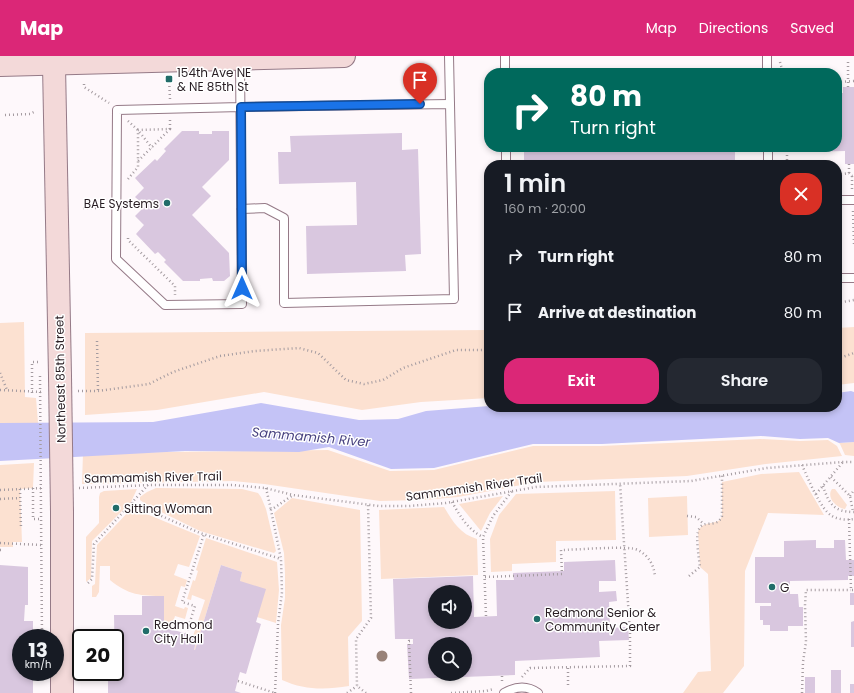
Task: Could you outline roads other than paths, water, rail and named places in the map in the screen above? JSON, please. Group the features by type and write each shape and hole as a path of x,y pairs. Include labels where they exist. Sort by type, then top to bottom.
{"street":[{"path":"0,66 344,56"},
{"name":"Northeast 85th Street","path":"54,65 50,376 51,512 62,693"}],"lane":[{"path":"242,209 265,208 284,218 284,303 454,299 449,56"},
{"path":"504,56 505,68"},
{"path":"766,56 766,68"},
{"path":"240,59 241,107 242,209 242,304 165,305 116,259 117,110 241,107 450,104"},
{"path":"842,200 854,200"},
{"path":"842,278 854,278"},
{"path":"503,689 520,687 529,688 538,693"}],"water":[{"name":"Sammamish River","path":"842,392 854,392 854,442 839,443 828,438 800,439 761,436 602,444 533,444 434,468 391,469 329,447 299,452 185,451 0,461 0,423 153,422 261,403 359,420 398,419 426,411 484,406 484,412 842,412"}],"place":[{"name":"154th Ave NE & NE 85th St","path":"169,79"},
{"name":"BAE Systems","path":"167,203"},
{"name":"Sitting Woman","path":"116,508"},
{"name":"G","path":"772,587"},
{"name":"Redmond Senior & Community Center","path":"537,619"},
{"name":"Redmond City Hall","path":"146,631"}]}
